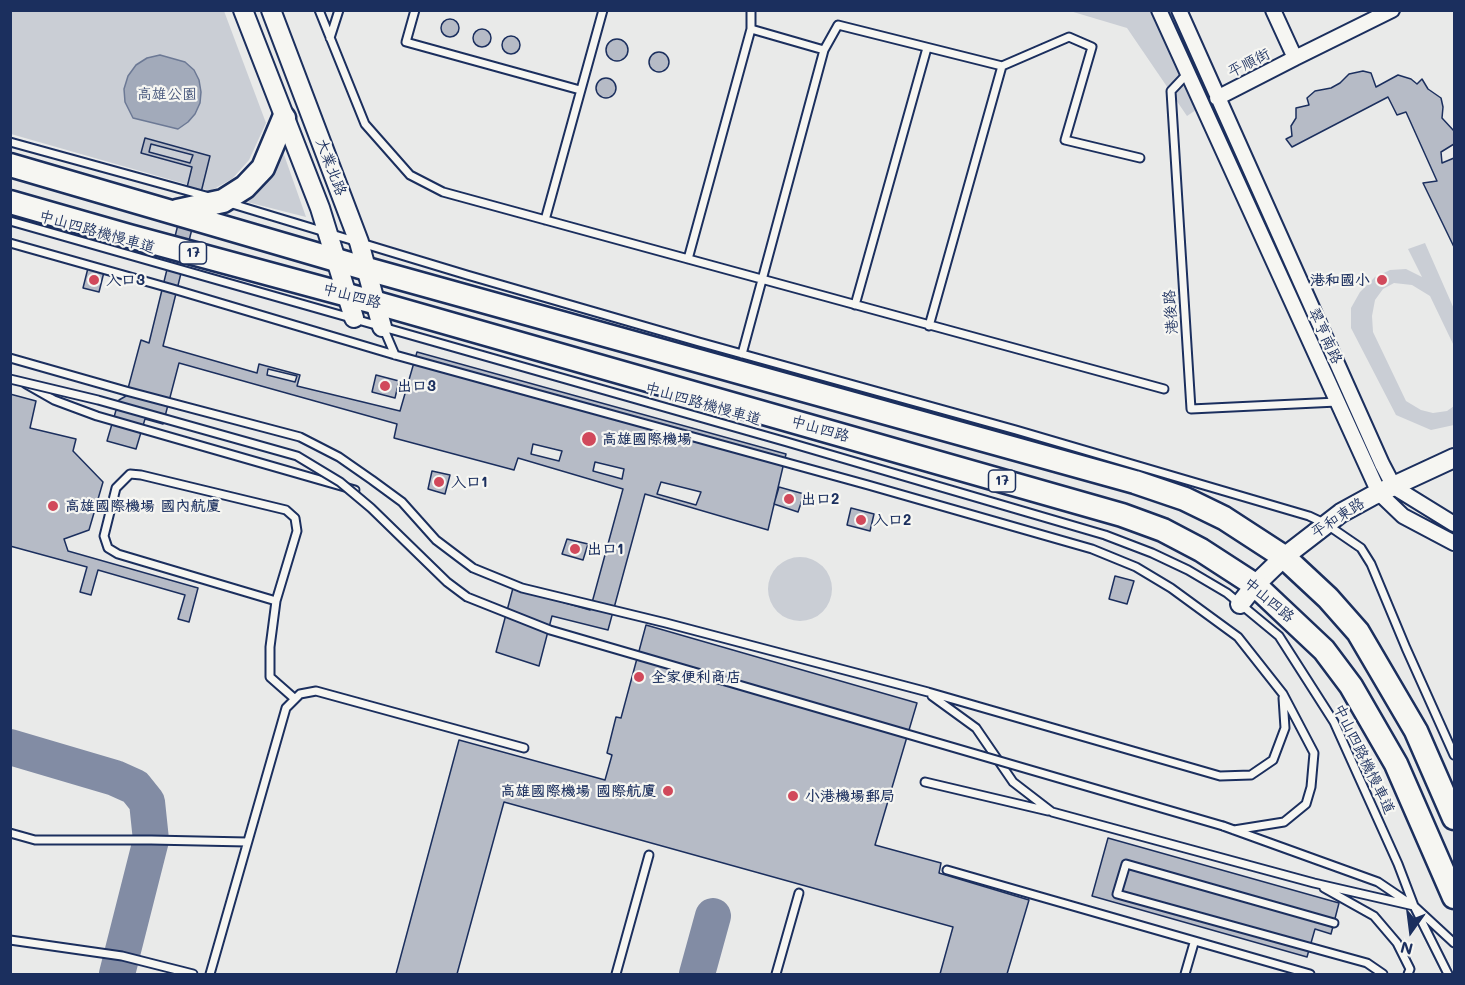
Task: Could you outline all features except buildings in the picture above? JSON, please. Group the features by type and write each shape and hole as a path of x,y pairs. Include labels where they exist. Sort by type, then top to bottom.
{"main road":[{"path":"174,212 223,201 244,187 263,168 284,118"},
{"name":"中山四路","path":"10,165 367,269 1135,482 1185,499 1224,518 1284,557 1329,598 1358,632 1416,731 1455,818"},
{"name":"中山四路","path":"10,202 377,303 1122,515 1163,530 1201,550 1255,585 1324,650 1351,686 1396,764 1455,897"}],"street":[{"name":"大業北路","path":"243,10 328,232 354,318"},
{"name":"大業北路","path":"271,10 359,242 382,327"},
{"name":"翠亨南路","path":"1159,10 1337,402 1403,516 1455,543"},
{"name":"翠亨南路","path":"1179,10 1382,464 1387,490"},
{"name":"平順街","path":"1273,10 1295,58"},
{"name":"平順街","path":"1217,98 1392,10"},
{"name":"平和東路","path":"1240,604 1255,585 1284,557 1354,504 1455,458"},
{"path":"1387,490 1455,524"}],"lane":[{"path":"319,10 365,124 410,175 443,192 1164,389"},
{"path":"330,38 339,10"},
{"path":"415,10 406,42 580,90"},
{"path":"545,220 603,10"},
{"path":"688,259 751,29 751,10"},
{"path":"742,354 824,50 838,25 1002,66 1069,37 1092,47 1065,140 1140,158"},
{"path":"751,29 824,50"},
{"path":"855,305 927,48"},
{"path":"929,326 1002,66"},
{"name":"港後路","path":"1187,74 1171,92 1191,409 1337,402"},
{"path":"10,142 223,201 467,275 1309,516 1326,524 1361,548 1371,564 1455,755"},
{"name":"中山四路機慢車道","path":"10,221 1106,535 1188,570 1227,593 1279,636 1334,722 1398,864 1414,906 1448,975"},
{"path":"10,243 395,355 1092,549 1136,567 1238,637 1283,694 1314,753 1311,787 1306,804 1284,822 1234,830"},
{"path":"382,327 395,355"},
{"path":"10,358 300,437 339,457 380,485 402,502 436,540 473,568 522,588 666,623 928,692 1220,776 1251,775 1273,760 1285,728 1283,694"},
{"path":"10,380 98,400 297,456 340,482 466,597 550,630 1223,826 1378,882 1414,906 1455,943"},
{"path":"26,384 54,400 97,416 355,490"},
{"path":"276,601 118,554 108,548 104,536 116,488 130,474 141,475 286,510 296,518 297,531 276,601 270,647 270,677 295,699"},
{"path":"210,975 286,708 300,694 316,691 524,748"},
{"path":"928,692 976,729 1013,782 1052,812"},
{"path":"925,782 1052,812 1314,883 1414,906"},
{"path":"10,833 36,840 248,842"},
{"path":"616,975 649,855"},
{"path":"1334,923 1126,864 1117,894 1367,963 1383,975"},
{"path":"947,870 1310,975"},
{"path":"1314,883 1374,916 1397,943 1410,969 1408,975"},
{"path":"776,975 799,893"},
{"path":"10,939 122,956 193,975"},
{"path":"1185,975 1194,943"}],"green space":[{"name":"高雄公園","path":"10,11 224,11 266,123 249,160 232,179 210,191 11,134"},
{"path":"1070,11 1152,11 1199,108 1187,116 1127,28"},
{"path":"282,149 306,217 243,201 268,180"},
{"path":"1425,243 1454,309 1454,346 1430,296 1412,285 1394,283 1383,289 1375,300 1372,316 1373,332 1406,401 1421,410 1433,413 1447,411 1454,406 1454,425 1431,430 1396,415 1351,328 1351,308 1360,292 1375,277 1390,270 1406,269 1422,277 1408,249"},
{"path":"800,557 818,563 826,571 832,589 826,607 818,615 800,621 782,615 774,607 768,589 774,571 782,563"}],"water":[{"path":"160,55 185,62 194,70 199,80 200,103 195,114 178,129 133,118 125,102 124,89 128,76 136,65 147,58"}],"taxiway":[{"path":"10,747 115,778 135,787 147,802 151,840 117,974"},
{"path":"697,974 713,916"}],"place":[{"name":"入口3","path":"94,280"},
{"name":"港和國小","path":"1382,280"},
{"name":"出口3","path":"385,386"},
{"name":"高雄國際機場","path":"589,439"},
{"name":"入口1","path":"439,482"},
{"name":"出口2","path":"789,499"},
{"name":"高雄國際機場 國內航廈","path":"53,506"},
{"name":"入口2","path":"861,520"},
{"name":"出口1","path":"575,549"},
{"name":"全家便利商店","path":"639,677"},
{"name":"高雄國際機場 國際航廈","path":"668,791"},
{"name":"小港機場郵局","path":"793,796"}]}
